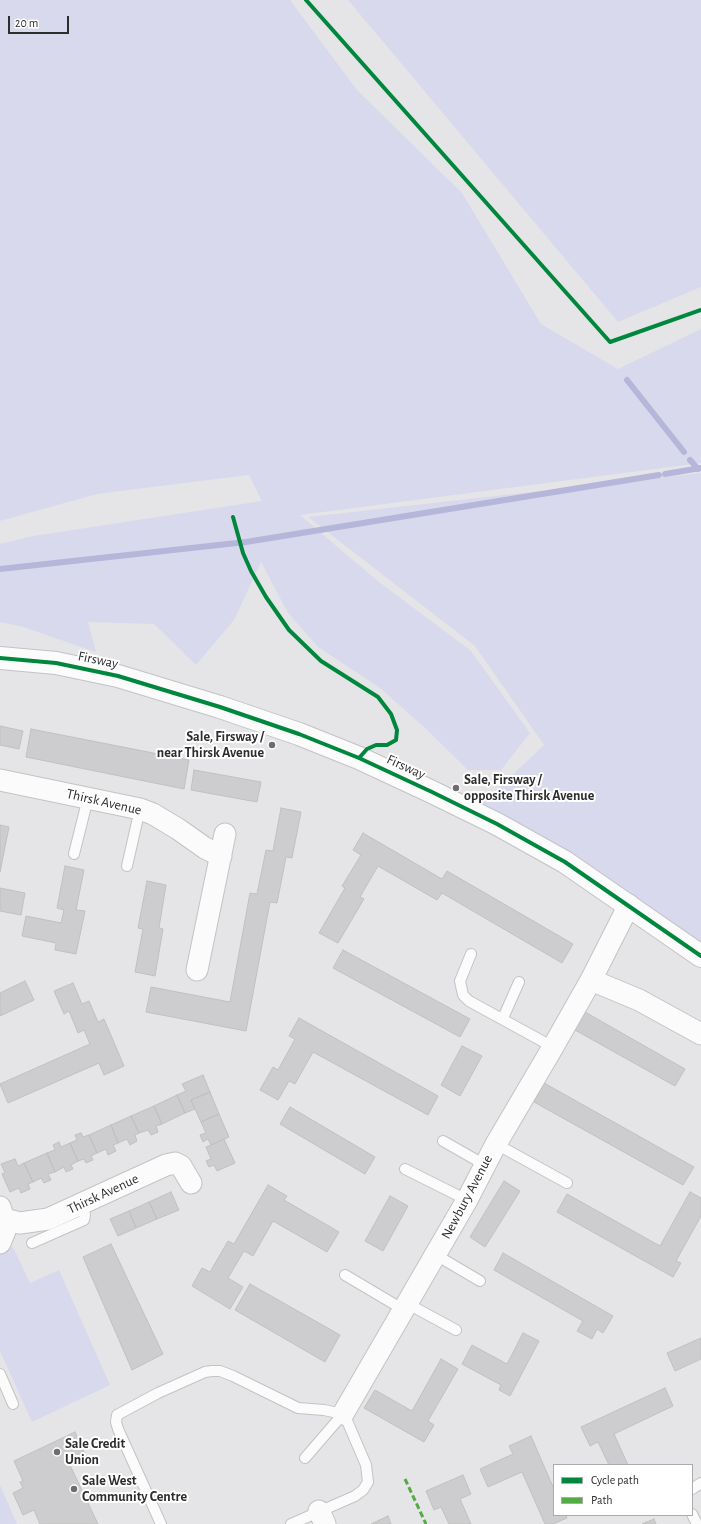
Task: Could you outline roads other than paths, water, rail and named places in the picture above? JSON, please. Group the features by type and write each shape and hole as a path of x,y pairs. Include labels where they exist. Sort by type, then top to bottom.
{"street":[{"name":"Firsway","path":"0,658 56,663 118,676 227,710 352,755 497,824 565,862 701,956"},
{"name":"Thirsk Avenue","path":"0,780 140,809 153,814 205,848 221,856"},
{"path":"197,970 225,834"},
{"name":"Newbury Avenue","path":"343,1414 436,1255 496,1144 554,1047 591,980 629,906"},
{"path":"591,980 639,1000 701,1034"},
{"name":"Thirsk Avenue","path":"2,1213 20,1223 48,1219 166,1165 175,1163 181,1166 191,1183"},
{"name":"Thirsk Avenue","path":"0,1243 5,1231 2,1213"}],"lane":[{"path":"74,854 88,798"},
{"path":"127,866 140,809"},
{"path":"471,954 460,980 463,995 469,1000 554,1047"},
{"path":"503,1018 519,982"},
{"path":"443,1140 485,1165"},
{"path":"496,1144 567,1183"},
{"path":"405,1169 467,1200"},
{"path":"32,1243 84,1220 85,1215 82,1203"},
{"path":"436,1255 480,1281"},
{"path":"345,1275 406,1307 456,1330"},
{"path":"161,1524 118,1429 116,1422 117,1415 158,1393 205,1372 212,1371 220,1371 233,1376 298,1408 324,1410 343,1414"},
{"path":"0,1374 13,1404"},
{"path":"305,1458 343,1414"},
{"path":"290,1524 322,1518 363,1490 368,1482 366,1465 343,1414"}],"waterway":[{"path":"627,380 684,452"},
{"path":"690,460 698,469"},
{"path":"665,474 701,468"},
{"path":"0,569 246,542 659,475"}],"place":[{"name":"Sale, Firsway / near Thirsk Avenue","path":"272,745"},
{"name":"Sale, Firsway / opposite Thirsk Avenue","path":"456,788"},
{"name":"Sale Credit Union","path":"57,1452"},
{"name":"Sale West Community Centre","path":"74,1489"}]}
